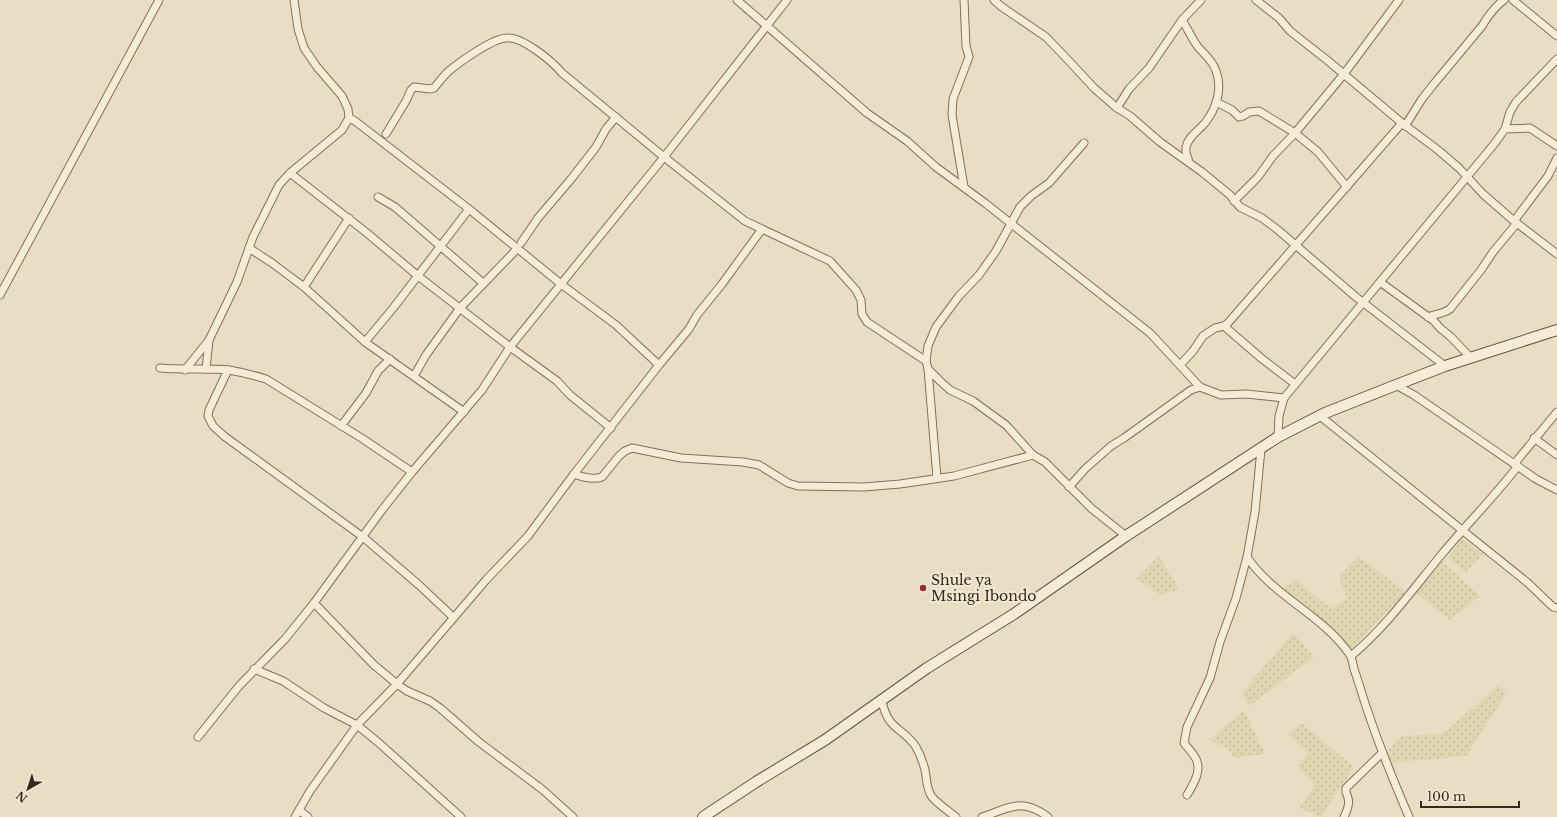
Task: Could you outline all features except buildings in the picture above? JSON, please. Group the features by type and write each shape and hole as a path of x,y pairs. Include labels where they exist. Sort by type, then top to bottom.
{"main road":[{"path":"703,817 756,782 825,740 927,668 1014,614 1126,536 1278,437 1320,416 1445,366 1557,330"}],"street":[{"path":"0,295 158,0"},
{"path":"185,370 209,340 237,282 249,248 279,185 290,173 342,130 349,118 348,109 342,96 316,68 304,48 298,29 294,0"},
{"path":"737,0 867,113 907,140 936,167 964,187 1150,333 1200,388 1221,395 1248,394 1284,398"},
{"path":"198,737 239,686 286,639 412,472 482,390 510,347 664,157 787,0"},
{"path":"964,0 966,46 968,56 953,99 952,115 964,187"},
{"path":"994,0 1046,37 1094,88 1117,108 1130,116 1160,142 1189,162 1230,195 1240,207 1262,218 1278,230 1363,303 1445,366"},
{"path":"1117,108 1129,89 1149,68 1182,20 1201,0"},
{"path":"1256,0 1279,18 1290,32 1309,45 1404,125 1438,150 1459,168 1483,194 1515,222 1557,254"},
{"path":"1234,201 1258,178 1273,156 1295,133 1344,74 1399,0"},
{"path":"1180,365 1193,351 1203,336 1215,328 1224,326 1404,125 1433,85 1482,26 1488,15 1504,0"},
{"path":"1513,0 1557,36"},
{"path":"1182,20 1197,46 1212,62 1219,83 1218,95 1211,115 1189,140 1186,146 1189,162"},
{"path":"386,134 414,87 430,89 451,69 495,40 507,38 524,42 664,157 745,220 830,261 856,290 861,300 862,314 867,322 926,361"},
{"path":"1278,437 1279,416 1284,398 1466,177 1496,143 1505,129 1510,112 1516,102 1557,59"},
{"path":"1216,102 1226,107 1239,117 1253,111 1263,113 1295,133 1318,152 1347,187"},
{"path":"414,376 426,355 460,308 519,246 538,218 596,147 606,129 616,117"},
{"path":"349,118 355,121 519,246 561,284 616,324 659,365"},
{"path":"1505,129 1530,128 1557,146"},
{"path":"937,478 926,361 928,346 936,327 959,296 979,275 996,251 1025,201 1049,183 1084,143"},
{"path":"1428,317 1445,313 1450,309 1481,270 1548,176 1557,158"},
{"path":"290,173 349,218 418,276 557,381 570,395 610,428"},
{"path":"378,197 395,207 483,283"},
{"path":"364,342 418,276 469,209"},
{"path":"304,287 349,218"},
{"path":"295,817 320,775 357,725 397,684 486,580 528,536 574,474 688,329 762,229"},
{"path":"249,248 304,287 364,342 464,412"},
{"path":"1380,282 1451,336 1471,358"},
{"path":"1224,326 1261,358 1295,384"},
{"path":"206,369 209,340"},
{"path":"341,426 366,393 378,372 390,359"},
{"path":"160,368 185,370 228,370 247,373 266,379 387,454 412,472"},
{"path":"228,370 209,410 208,416 213,426 224,436 362,537 454,617"},
{"path":"928,370 950,390 973,401 1006,425 1033,455 1045,462 1099,515 1126,536"},
{"path":"1396,385 1516,464 1536,479 1557,490"},
{"path":"1069,487 1111,446 1173,403 1186,392 1200,388"},
{"path":"1351,656 1365,645 1406,599 1463,530 1488,504 1534,438 1557,412"},
{"path":"1320,416 1535,589 1553,607 1557,608"},
{"path":"1534,438 1557,455"},
{"path":"574,474 592,478 602,477 619,456 632,448 681,458 743,462 759,465 788,484 798,486 864,487 937,478 980,469 1033,455"},
{"path":"1186,795 1195,780 1198,764 1195,757 1184,743 1187,727 1210,678 1220,642 1236,598 1247,557 1255,512 1261,449"},
{"path":"1247,557 1254,568 1265,579 1287,598 1324,625 1351,656 1382,753 1409,817"},
{"path":"314,603 374,665 407,691 430,701 440,708 479,742 543,790 573,817"},
{"path":"254,670 282,681 324,708 357,725 461,817"},
{"path":"882,701 884,711 891,724 911,741 919,754 924,768 929,792 932,797 956,817"},
{"path":"1344,817 1348,806 1346,788 1382,753"},
{"path":"982,817 1020,805 1031,806 1048,817"},
{"path":"299,810 308,817"}],"shaded area":[{"path":"1462,539 1483,554 1466,572 1448,558"},
{"path":"1159,556 1179,589 1160,595 1137,579"},
{"path":"1359,557 1406,592 1347,654 1280,589 1297,581 1331,609 1347,598 1339,576"},
{"path":"1441,561 1480,596 1450,620 1415,592"},
{"path":"1293,633 1314,657 1249,706 1242,693"},
{"path":"1499,685 1506,694 1466,756 1386,763 1383,756 1402,736 1442,734"},
{"path":"1244,710 1265,754 1234,758 1228,748 1209,740"},
{"path":"1301,723 1354,767 1321,817 1299,808 1315,785 1297,765 1309,753 1288,735"}],"place":[{"name":"Shule ya Msingi Ibondo","path":"923,588"}]}
